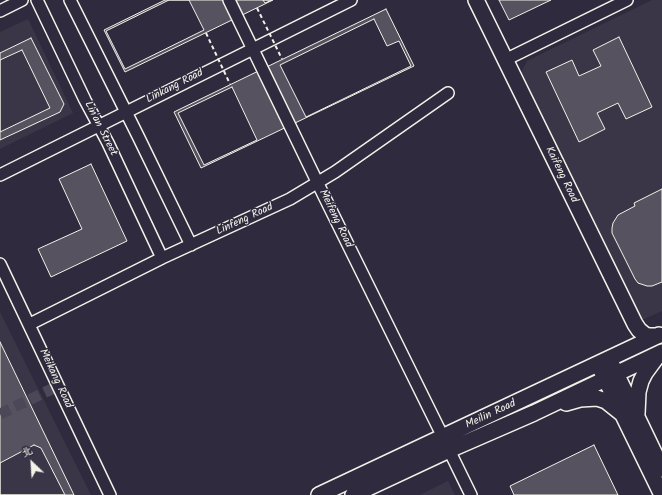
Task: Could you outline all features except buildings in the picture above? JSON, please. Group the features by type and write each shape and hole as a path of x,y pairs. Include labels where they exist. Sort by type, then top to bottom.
{"main road":[{"name":"Kaifeng Road","path":"476,0 635,324 645,335 660,335"},
{"name":"Meilin Road","path":"353,495 446,444 603,362 660,335"},
{"name":"Meilin Road","path":"319,495 446,444 534,413 662,352"},
{"path":"638,419 637,405 641,381 648,369 662,352"},
{"path":"603,362 610,376 638,419 662,469"},
{"path":"610,376 623,415 662,495"},
{"path":"534,413 580,399 597,398 606,401 623,415"}],"street":[{"path":"0,11 22,0"},
{"name":"Lin'an Street","path":"37,0 85,100 99,125 162,258"},
{"path":"70,0 190,245"},
{"name":"Meifeng Road","path":"229,0 471,495"},
{"name":"Linkang Road","path":"0,175 351,0"},
{"path":"505,60 627,0"},
{"name":"Linfeng Road","path":"30,324 162,258 290,199 318,183 448,93"},
{"name":"Meikang Road","path":"0,264 30,324 110,495"}],"path":[{"path":"257,8 282,59"},
{"path":"206,33 230,84"}],"shaded area":[{"path":"652,0 662,0 662,311 642,320 634,309 585,211 521,73 527,61"},
{"path":"28,19 73,113 0,149 0,32"},
{"path":"0,312 91,495 0,495"},
{"path":"448,481 455,495 420,495"}],"tunnel":[{"path":"0,414 58,386"}]}
